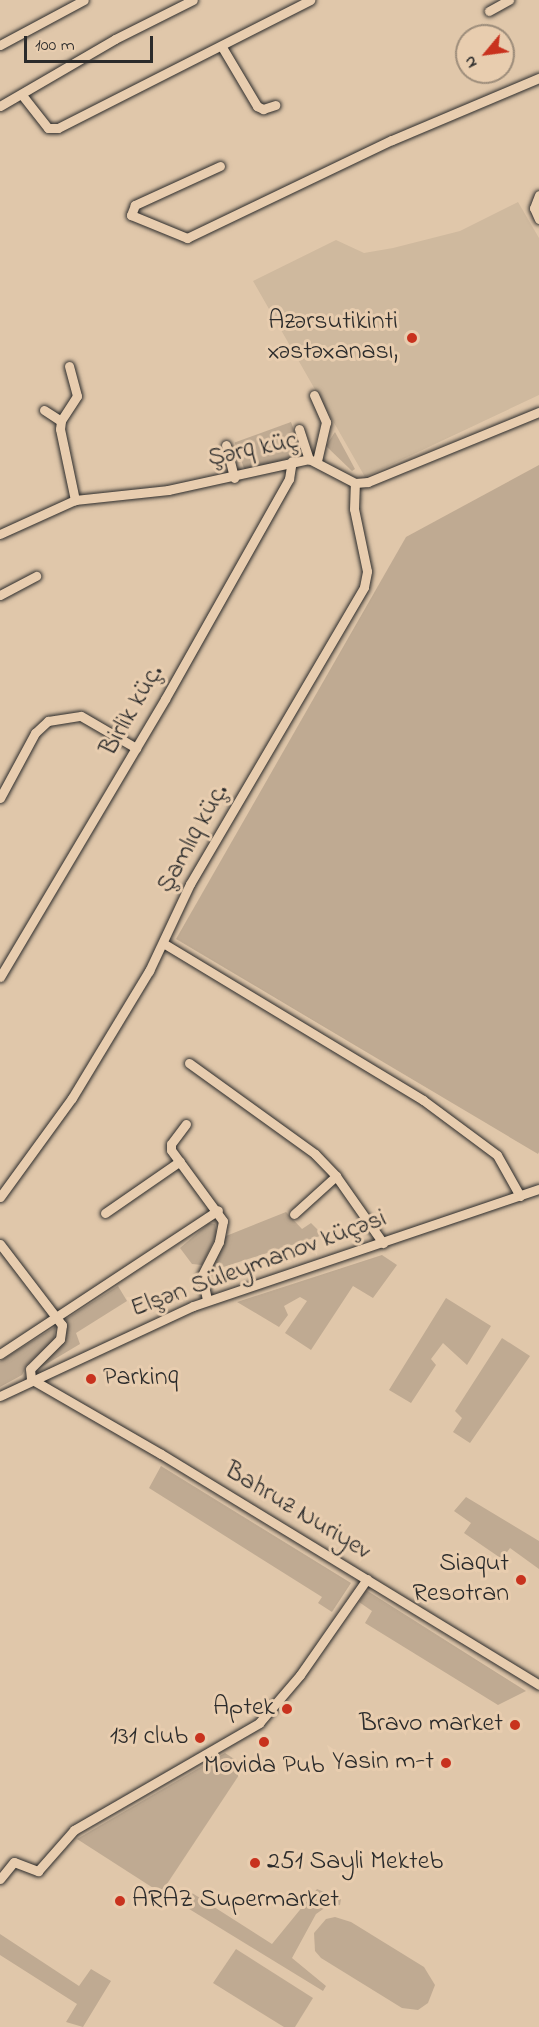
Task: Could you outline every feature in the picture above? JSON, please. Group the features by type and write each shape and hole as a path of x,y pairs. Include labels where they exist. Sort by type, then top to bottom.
{"street":[{"path":"0,45 65,4 84,0"},
{"path":"0,106 115,39 192,0"},
{"path":"22,94 48,128 58,128 222,47 310,0"},
{"path":"489,11 509,0"},
{"path":"222,47 257,106 263,110 275,105"},
{"path":"220,166 135,205 131,215 187,238 392,140 539,78"},
{"path":"539,195 534,208 539,219"},
{"path":"69,366 77,396 61,421 75,500"},
{"path":"313,459 326,422 314,394"},
{"path":"44,410 61,421"},
{"path":"355,483 384,478 539,412"},
{"path":"299,429 313,459"},
{"path":"226,445 234,478"},
{"name":"Şərq küç","path":"0,534 75,500 168,490 234,478 292,461 313,459 355,483"},
{"name":"Birlik küç.","path":"0,977 136,748 289,479 292,461"},
{"name":"Şamlıq küç.","path":"0,1197 72,1098 163,943 190,885 366,583 367,564 354,509 355,483"},
{"path":"0,595 36,576"},
{"path":"0,798 35,733 48,721 81,716 136,748"},
{"path":"163,943 423,1100 496,1155 510,1172 520,1196"},
{"path":"189,1063 315,1154 336,1176 383,1243"},
{"path":"186,1124 171,1144 180,1161 218,1210 222,1230 202,1276 207,1300"},
{"path":"105,1213 180,1161"},
{"path":"294,1214 336,1176"},
{"name":"Elşən Süleymanov küçəsi","path":"0,1396 31,1379 207,1300 539,1189"},
{"path":"0,1354 58,1319 218,1210"},
{"path":"0,1245 58,1319 62,1336 32,1365 31,1379"},
{"name":"Bahruz Nuriyev","path":"31,1379 367,1579 538,1684"},
{"path":"0,1879 14,1862 38,1871 74,1830 259,1723 300,1675 367,1579"}],"shaded area":[{"name":"Azərsutikinti xəstəxanası,","path":"518,202 539,238 539,395 365,477 253,281 336,240 364,253 393,248 460,231"},
{"path":"291,422 302,453 246,474 235,443"},
{"path":"335,432 355,469 352,471 326,446"},
{"path":"539,465 538,1154 176,939 406,537"},
{"path":"286,1212 302,1229 311,1223 323,1235 214,1270 211,1266 226,1236"},
{"path":"209,1223 215,1224 217,1234 202,1265 192,1264 180,1248"},
{"path":"382,1255 397,1265 373,1298 353,1286 311,1350 285,1333 307,1301 300,1297 284,1306 288,1315 279,1327 237,1302"},
{"path":"118,1286 127,1301 76,1333 80,1344 38,1369 39,1363 64,1341 66,1319"},
{"path":"446,1298 491,1326 467,1365 443,1343 431,1359 436,1365 411,1403 389,1390"},
{"path":"55,1327 54,1340 27,1365 22,1375 0,1387 0,1361"},
{"path":"502,1338 530,1356 470,1443 453,1432 462,1418 455,1411"},
{"path":"161,1466 351,1583 332,1612 318,1603 322,1597 149,1488"},
{"path":"466,1497 539,1541 539,1569 510,1548 502,1559 464,1533 471,1523 454,1511"},
{"path":"366,1590 526,1691 498,1705 365,1623 372,1611 359,1602"},
{"path":"225,1753 245,1766 161,1893 77,1839"},
{"path":"317,1889 341,1899 340,1905 326,1907 316,1914 292,1958 326,1986 323,1991 181,1904 189,1891 272,1944"},
{"path":"335,1917 351,1922 424,1967 435,1985 428,2003 418,2010 402,2008 321,1958 315,1951 314,1933 326,1919"},
{"path":"0,1934 79,1986 91,1969 111,1981 83,2027 66,2022 77,2004 0,1955"},
{"path":"236,1949 313,1998 295,2027 284,2027 213,1983"}],"place":[{"name":"Azərsutikinti xəstəxanası,","path":"412,338"},
{"name":"Parkinq","path":"91,1379"},
{"name":"Siaqut Resotran","path":"521,1580"},
{"name":"Aptek","path":"287,1709"},
{"name":"Bravo market","path":"515,1725"},
{"name":"131 club","path":"200,1738"},
{"name":"Movida Pub","path":"264,1742"},
{"name":"Yasin m-t","path":"446,1763"},
{"name":"251 Sayli Mekteb","path":"255,1863"},
{"name":"ARAZ Supermarket","path":"120,1901"}]}
